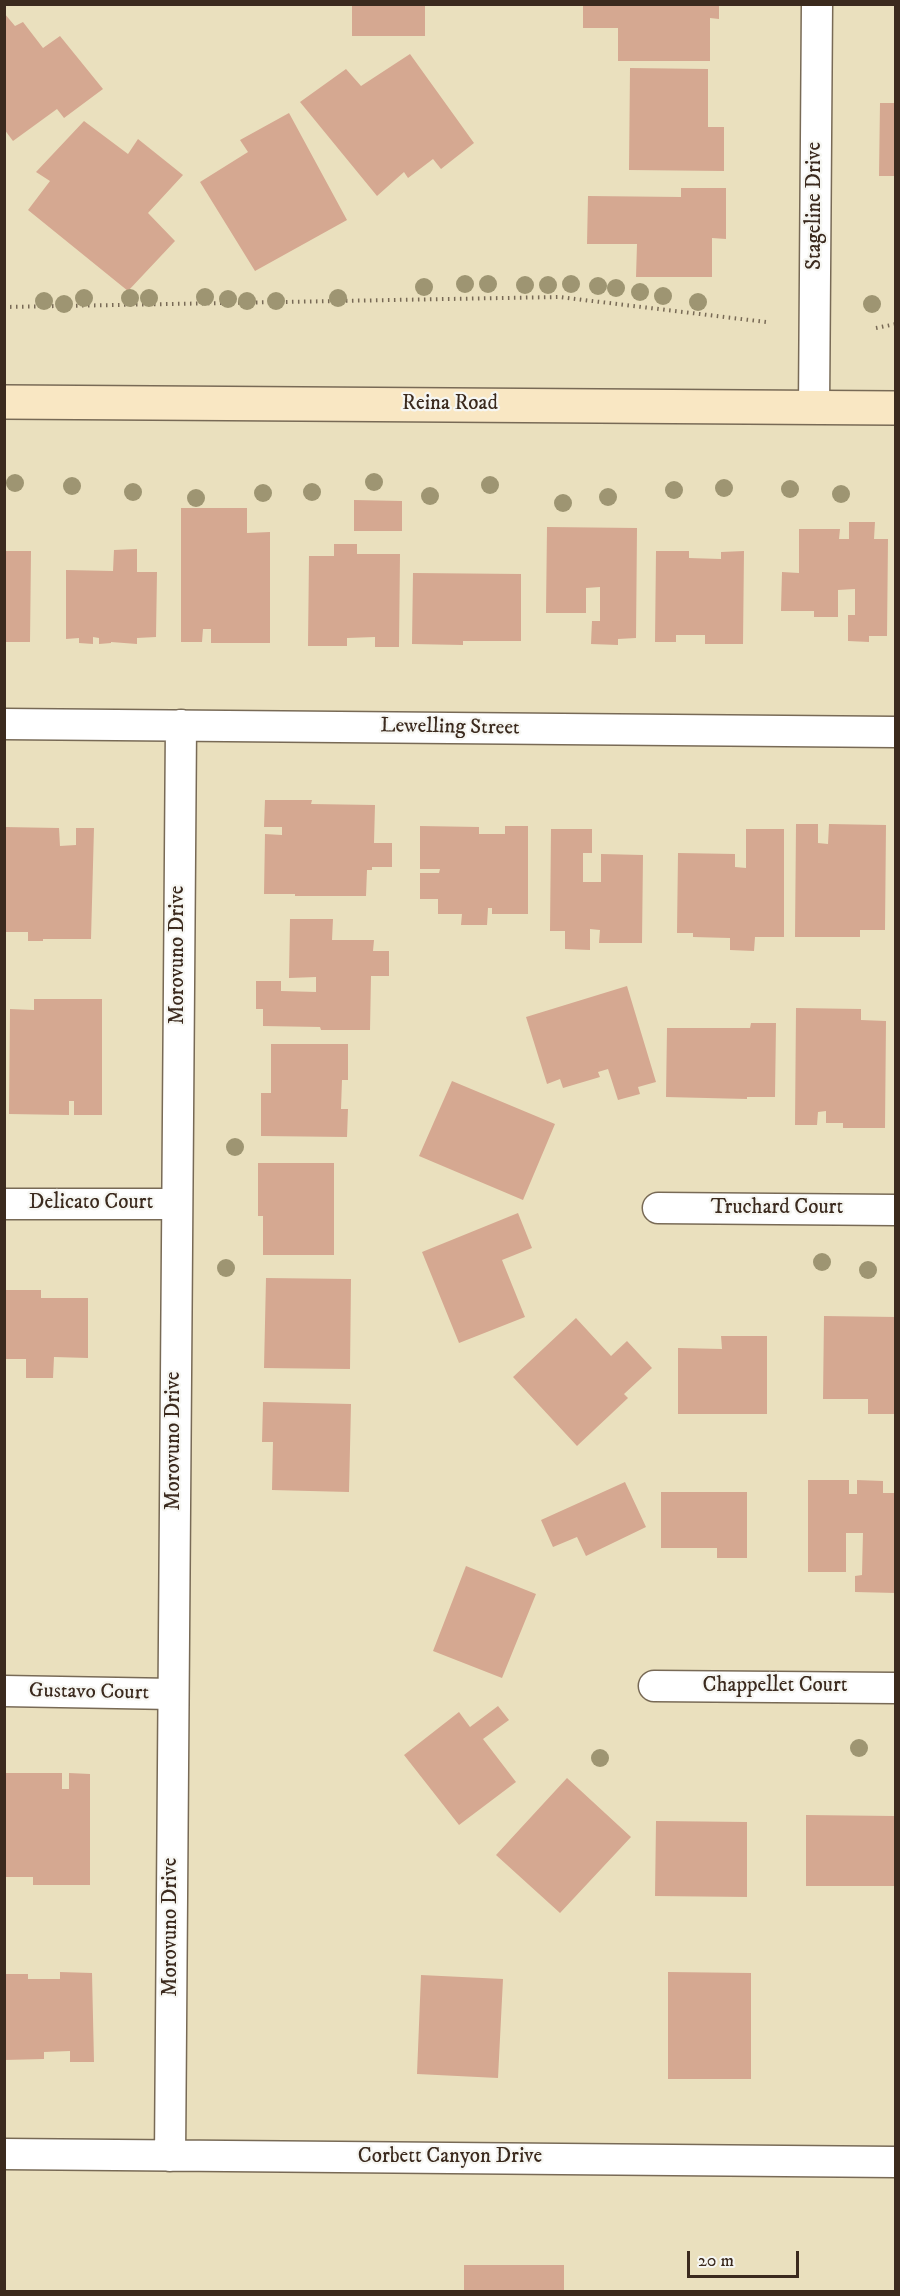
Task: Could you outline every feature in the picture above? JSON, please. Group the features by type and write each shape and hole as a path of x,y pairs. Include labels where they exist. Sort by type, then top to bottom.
{"street":[{"name":"Stageline Drive","path":"814,408 817,4"},
{"name":"Reina Road","path":"4,402 896,408"},
{"name":"Lewelling Street","path":"4,724 896,732"},
{"name":"Morovuno Drive","path":"170,2156 181,725"},
{"name":"Delicato Court","path":"4,1204 177,1204"},
{"name":"Truchard Court","path":"658,1208 896,1210"},
{"name":"Chappellet Court","path":"654,1686 896,1688"},
{"name":"Gustavo Court","path":"4,1691 173,1694"},
{"name":"Corbett Canyon Drive","path":"4,2154 896,2162"}],"path":[{"path":"4,307 559,297 766,322"},
{"path":"876,328 896,324"}],"building":[{"path":"352,4 425,4 425,36 352,36"},
{"path":"583,4 719,4 719,19 710,18 710,61 618,61 618,28 583,28"},
{"path":"4,13 15,26 23,22 43,48 60,36 103,89 64,118 57,109 13,141 4,129"},
{"path":"410,54 474,143 441,169 433,159 408,178 404,172 377,196 300,102 346,69 361,86"},
{"path":"630,68 708,69 708,127 724,127 724,171 629,170"},
{"path":"880,103 896,103 896,176 879,176"},
{"path":"289,113 347,220 255,271 200,182 248,152 240,140"},
{"path":"84,121 128,154 138,139 183,175 148,213 175,241 128,291 28,210 50,181 36,172"},
{"path":"681,188 726,188 726,239 712,238 712,277 636,277 637,244 587,244 588,196 681,197"},
{"path":"354,500 402,501 402,531 354,531"},
{"path":"181,508 247,508 247,533 270,532 270,643 211,643 211,629 203,629 202,642 181,642"},
{"path":"849,522 875,522 874,539 888,539 887,636 869,636 869,642 848,641 848,615 855,615 855,589 838,590 838,617 814,617 814,611 781,611 782,572 799,573 799,529 840,529 839,539 849,539"},
{"path":"547,527 637,528 636,638 618,639 618,645 591,644 592,621 600,621 600,587 586,588 586,613 546,613"},
{"path":"334,544 357,544 357,554 400,554 399,647 375,647 375,637 347,638 347,646 308,646 309,556 334,556"},
{"path":"137,549 137,572 157,572 156,637 137,638 137,644 111,642 99,644 99,638 93,637 93,644 79,643 79,638 66,639 66,570 113,571 114,550"},
{"path":"5,551 31,551 30,642 4,642"},
{"path":"656,551 689,551 689,558 721,559 721,552 744,551 743,644 705,644 705,635 676,635 676,642 655,642"},
{"path":"413,573 521,574 521,641 463,641 463,645 412,644"},
{"path":"265,800 312,800 311,804 375,805 374,843 392,843 392,867 372,867 372,870 367,870 366,896 264,894 265,834 282,835 282,827 264,827"},
{"path":"796,824 818,824 818,843 828,844 829,824 886,825 885,930 860,930 860,937 795,937"},
{"path":"420,826 479,827 479,834 505,834 505,826 528,826 528,914 492,914 492,908 488,908 487,925 461,925 462,914 438,914 438,899 420,899 420,873 439,873 440,869 420,869"},
{"path":"4,827 59,828 60,846 76,845 76,828 94,828 91,939 28,941 28,932 4,932"},
{"path":"551,829 592,829 592,853 583,853 583,882 601,882 601,854 643,855 642,943 599,943 600,930 590,929 590,950 565,949 565,931 550,931"},
{"path":"746,829 784,829 784,937 755,937 754,951 730,950 730,938 693,937 693,933 677,933 678,853 735,854 735,867 746,868"},
{"path":"290,919 333,919 332,940 374,940 373,951 389,951 389,976 371,976 370,1030 321,1030 320,1027 263,1026 263,1009 256,1009 256,981 281,981 281,991 316,992 316,977 289,978"},
{"path":"627,986 656,1082 638,1087 640,1094 618,1100 608,1069 598,1072 600,1077 563,1088 560,1079 547,1084 526,1017"},
{"path":"34,999 102,999 102,1115 74,1115 74,1101 69,1101 69,1115 9,1114 10,1009 34,1010"},
{"path":"796,1008 861,1009 861,1020 886,1021 885,1128 843,1128 843,1123 826,1123 826,1111 818,1112 817,1125 795,1125"},
{"path":"751,1023 776,1023 775,1097 747,1097 747,1099 666,1097 667,1028 750,1028"},
{"path":"271,1044 348,1044 348,1080 342,1080 341,1109 348,1109 347,1137 261,1136 261,1093 271,1093"},
{"path":"452,1081 555,1124 523,1200 419,1156"},
{"path":"258,1163 334,1163 334,1255 263,1255 263,1216 258,1216"},
{"path":"518,1213 532,1248 502,1260 525,1317 459,1343 422,1252"},
{"path":"266,1278 351,1279 350,1369 264,1368"},
{"path":"4,1290 41,1290 41,1298 88,1298 88,1358 54,1357 53,1378 26,1378 26,1359 4,1359"},
{"path":"824,1316 896,1317 896,1414 868,1414 868,1399 823,1399"},
{"path":"576,1318 611,1356 627,1341 652,1368 624,1394 628,1398 577,1446 513,1377"},
{"path":"721,1336 767,1336 767,1414 678,1414 678,1348 722,1349"},
{"path":"263,1402 351,1404 349,1492 272,1490 273,1442 262,1442"},
{"path":"808,1480 849,1480 849,1494 857,1494 857,1480 883,1481 883,1493 896,1493 896,1593 855,1592 855,1576 862,1575 863,1533 846,1533 846,1572 808,1572"},
{"path":"625,1482 646,1527 586,1556 577,1537 553,1547 541,1520"},
{"path":"661,1492 747,1492 747,1558 717,1558 717,1548 661,1548"},
{"path":"466,1566 536,1594 502,1678 433,1651"},
{"path":"498,1706 509,1720 483,1739 516,1782 459,1825 404,1755 459,1712 470,1727"},
{"path":"4,1773 62,1773 62,1789 69,1789 69,1773 90,1774 90,1885 33,1885 33,1877 4,1877"},
{"path":"567,1778 631,1837 560,1913 496,1855"},
{"path":"806,1815 894,1816 894,1886 806,1886"},
{"path":"656,1821 747,1822 747,1897 655,1896"},
{"path":"60,1972 92,1973 94,2062 70,2062 70,2051 44,2052 44,2059 4,2060 4,1974 28,1974 28,1979 60,1979"},
{"path":"668,1972 751,1973 751,2079 668,2079"},
{"path":"421,1975 503,1979 498,2078 417,2074"},
{"path":"464,2265 564,2265 564,2292 464,2292"}]}
